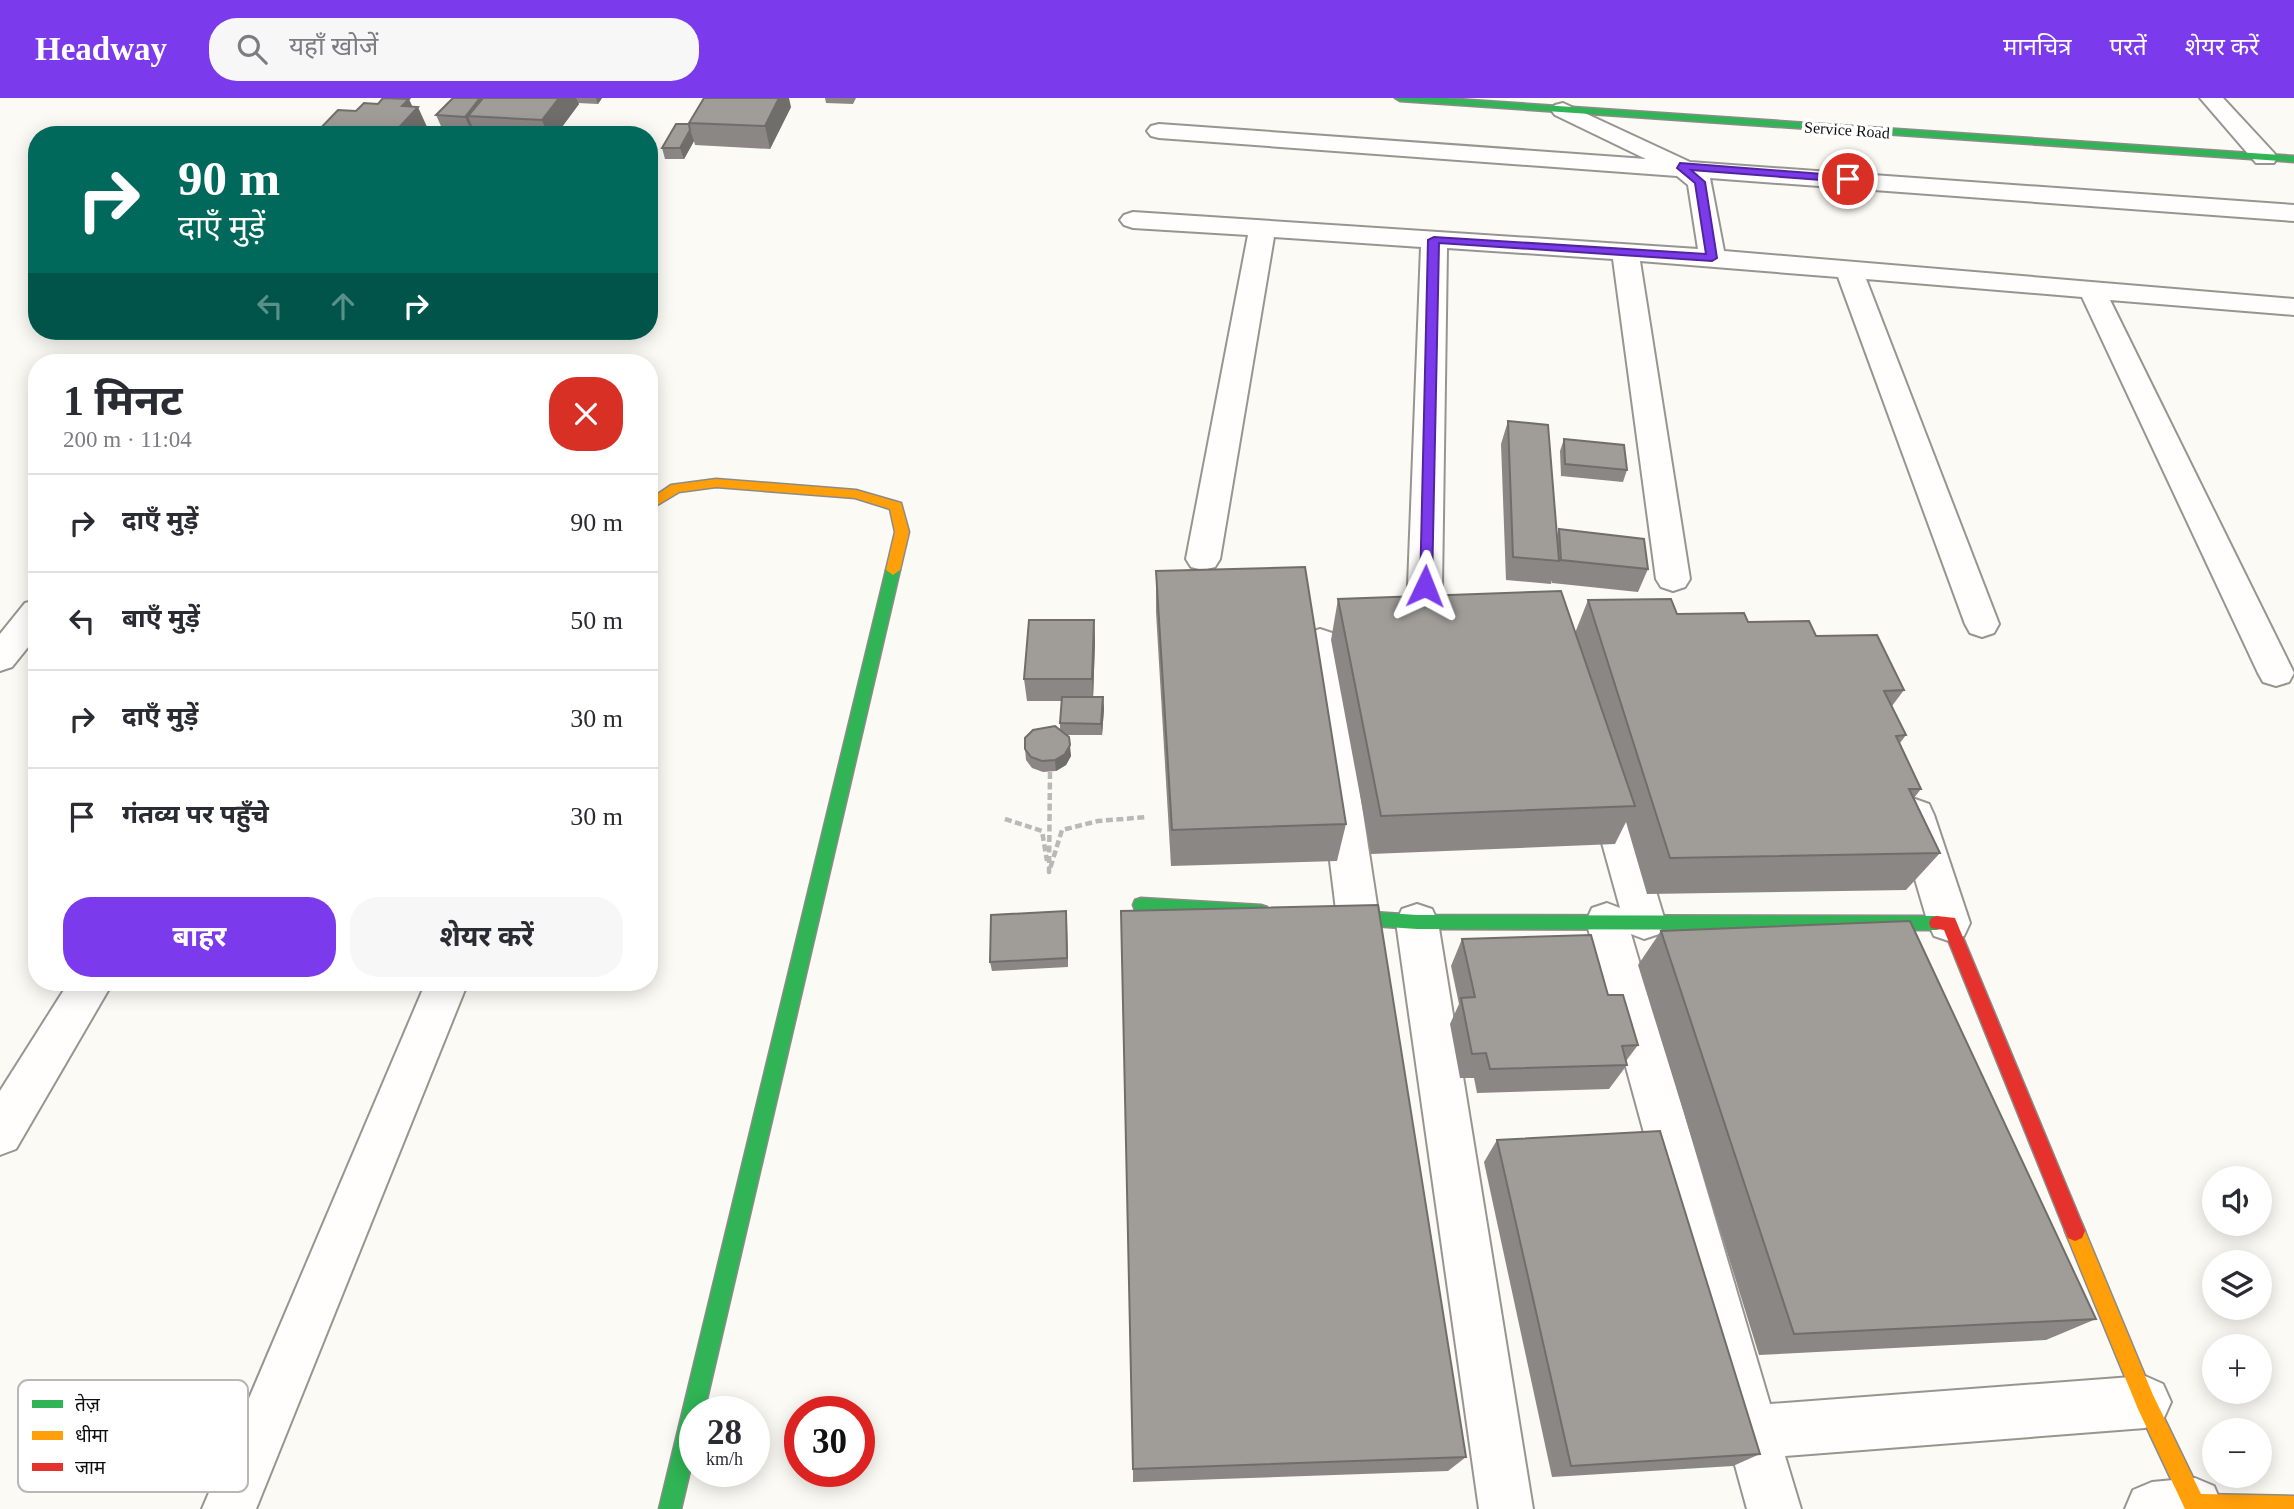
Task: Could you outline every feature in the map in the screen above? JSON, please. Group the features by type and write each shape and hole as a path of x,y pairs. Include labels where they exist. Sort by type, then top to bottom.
{"street":[{"name":"Service Road","path":"1400,98 2294,159"},
{"path":"2211,98 2265,158"},
{"path":"1563,110 1680,166 1700,182 1712,258"},
{"path":"1159,131 1680,166 2294,213"},
{"path":"1133,220 1712,258 2294,307"},
{"path":"1203,559 1262,229"},
{"path":"1425,586 1434,240"},
{"path":"1625,252 1673,579"},
{"path":"1849,270 1982,624"},
{"path":"2092,290 2276,673"},
{"path":"658,500 676,488 716,483 856,494 896,506 902,532 670,1509"},
{"path":"0,658 28,623"},
{"path":"1320,642 1358,918"},
{"path":"1594,749 1625,921 1752,1432 1774,1509"},
{"path":"1905,784 1949,923 2145,1402 2174,1507 2294,1507"},
{"path":"1142,905 1277,913"},
{"path":"1317,916 1417,922 1949,923"},
{"path":"1417,922 1506,1509"},
{"path":"0,1133 87,991"},
{"path":"248,1463 443,991"},
{"path":"1752,1432 2145,1402"},
{"path":"229,1509 236,1492"}],"path":[{"path":"1049,872 1050,772"},
{"path":"1049,872 1062,830 1098,821 1147,817"},
{"path":"1005,819 1042,831 1049,872"}],"building":[{"path":"383,98 409,99 402,106 418,107 400,126 323,126 338,110 356,111 364,103 378,104"},
{"path":"453,98 480,98 465,117 436,115"},
{"path":"483,98 559,98 542,120 468,116"},
{"path":"704,98 779,98 765,126 689,123"},
{"path":"676,124 689,124 690,130 680,148 662,148"},
{"path":"1508,421 1548,425 1559,561 1513,557"},
{"path":"1564,439 1624,445 1627,470 1565,464"},
{"path":"1559,529 1644,539 1648,569 1561,560"},
{"path":"1305,567 1346,824 1172,830 1156,571"},
{"path":"1561,591 1635,806 1381,816 1338,599"},
{"path":"1671,599 1677,614 1744,613 1748,622 1809,621 1816,636 1877,635 1904,690 1884,691 1906,735 1896,736 1921,789 1909,789 1940,853 1670,858 1588,600"},
{"path":"1029,620 1094,620 1092,679 1024,679"},
{"path":"1062,697 1103,697 1101,724 1060,723"},
{"path":"1055,726 1069,737 1070,745 1065,754 1055,760 1042,761 1031,757 1025,749 1025,738 1033,730"},
{"path":"1378,905 1466,1457 1133,1469 1121,911"},
{"path":"1066,911 1067,958 990,962 991,915"},
{"path":"1910,921 2096,1319 1794,1334 1661,931"},
{"path":"1591,935 1608,995 1623,995 1638,1045 1622,1046 1627,1065 1490,1069 1486,1053 1472,1054 1461,998 1475,997 1462,939"},
{"path":"1660,1131 1760,1454 1571,1466 1497,1140"}],"traffic: fast":[{"path":"1400,98 2294,159"},
{"path":"670,1509 893,570"},
{"path":"1141,905 1261,912"},
{"path":"1328,916 1417,922 1937,923"}],"traffic: slow":[{"path":"658,500 676,488 716,483 856,494 896,506 902,532 893,570"},
{"path":"2075,1231 2145,1402 2195,1505 2294,1507"}],"traffic: jam":[{"path":"1937,923 1949,923 2075,1231"}],"route":[{"path":"1425,586 1434,240 1712,258 1700,182 1680,166 1848,179"}]}
